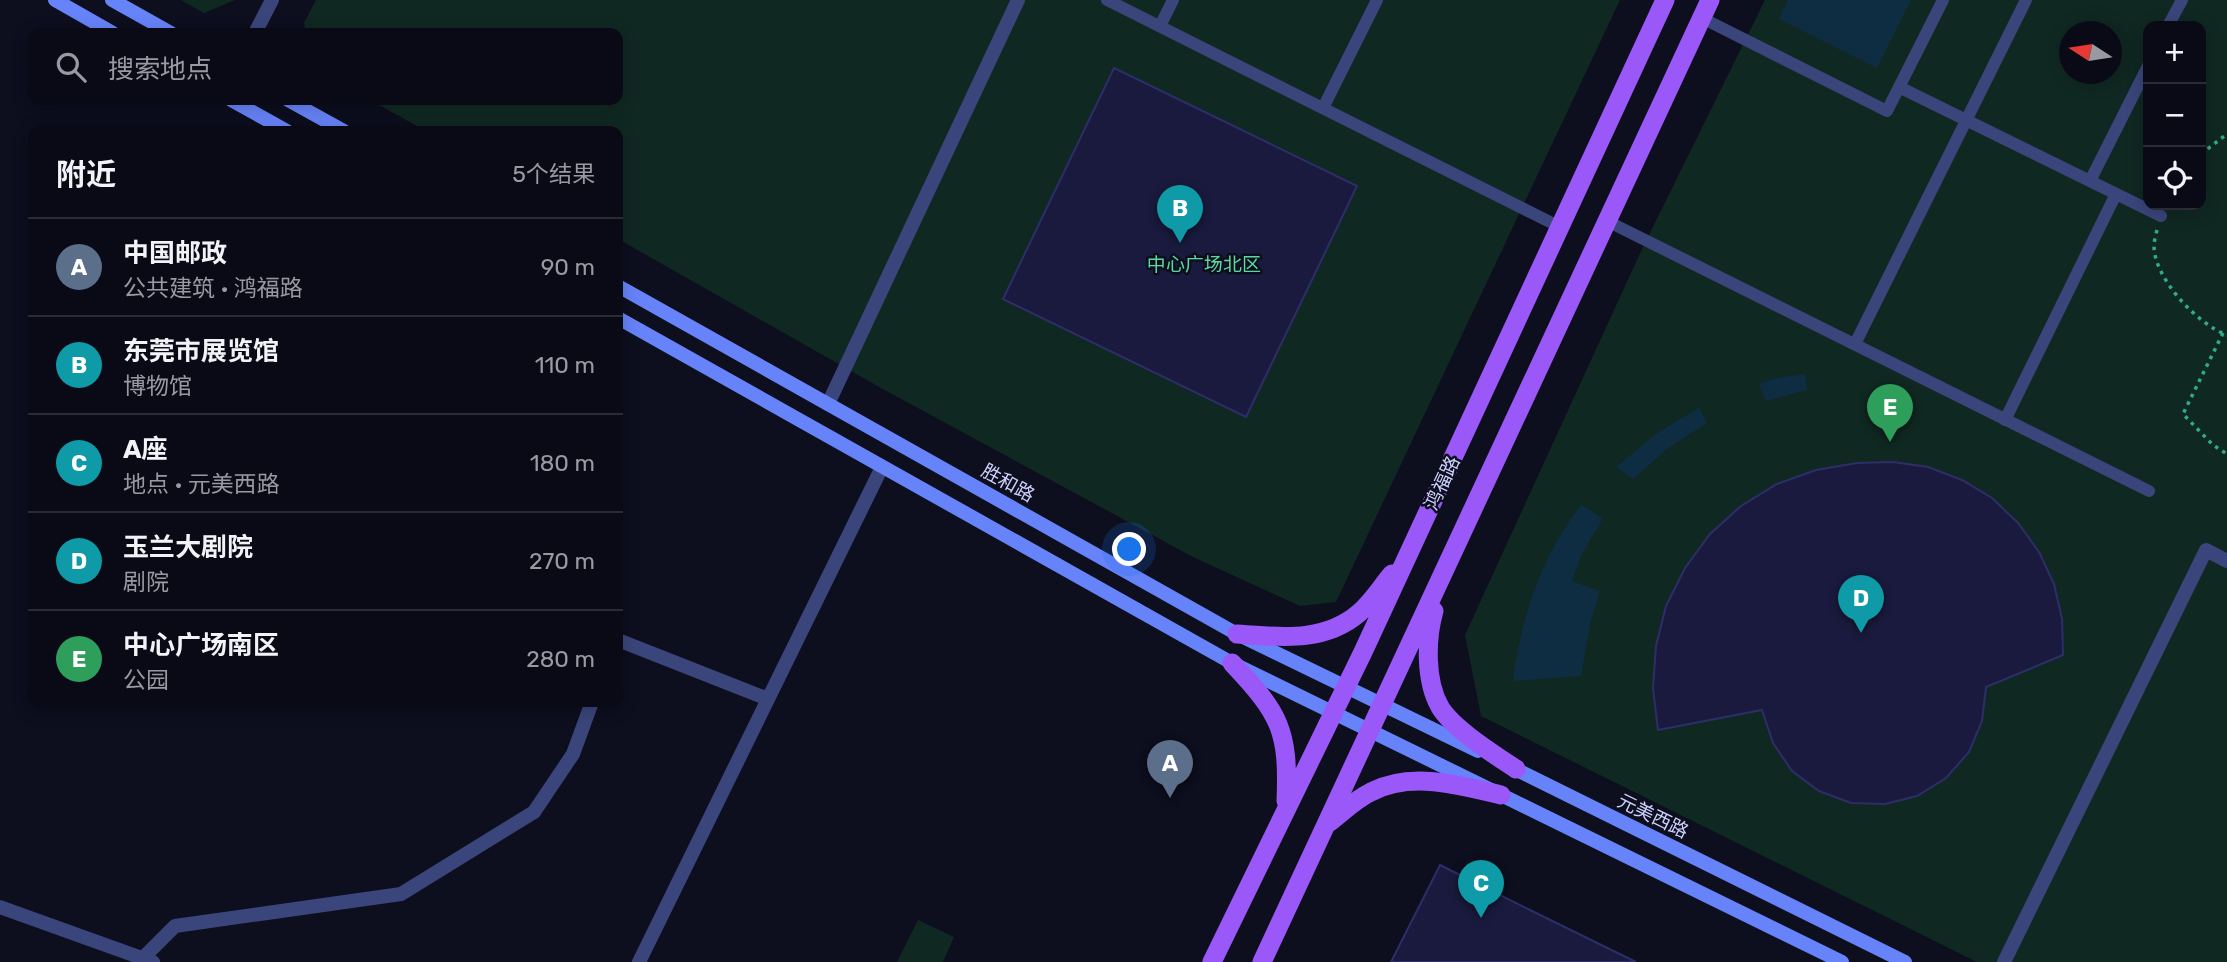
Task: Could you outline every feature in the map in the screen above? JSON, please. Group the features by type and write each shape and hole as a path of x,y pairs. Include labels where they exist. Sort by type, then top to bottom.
{"main road":[{"path":"55,0 104,28"},
{"path":"112,0 162,28"},
{"name":"鸿福路","path":"1212,962 1346,687 1665,0"},
{"name":"鸿福路","path":"1262,962 1706,9"},
{"path":"240,105 278,126"},
{"path":"297,105 335,126"},
{"name":"胜和路","path":"623,289 1237,634 1384,705"},
{"path":"623,321 1232,663 1842,962"},
{"path":"1237,634 1290,638 1323,634 1359,613 1408,555"},
{"path":"1448,566 1432,620 1427,666 1440,707 1467,734 1516,769"},
{"path":"1232,663 1262,695 1276,717 1286,747 1285,812"},
{"name":"元美西路","path":"1384,705 1905,962"},
{"path":"1327,824 1369,792 1396,782 1446,782 1500,794"}],"street":[{"path":"258,28 272,0"},
{"path":"828,404 1018,0"},
{"path":"1107,0 1560,227"},
{"path":"1160,26 1173,0"},
{"path":"1323,108 1377,0"},
{"path":"1706,9 1887,111 1942,0"},
{"path":"1855,344 2026,0"},
{"path":"2171,21 2182,0"},
{"path":"2090,181 2143,76"},
{"path":"1899,87 2161,216"},
{"path":"2005,419 2116,194"},
{"path":"1607,221 2149,492"},
{"path":"639,962 882,467"},
{"path":"2004,962 2206,550 2227,561"},
{"path":"623,642 768,699"},
{"path":"0,906 144,961 175,926 401,894 534,812 573,754 590,707"}],"path":[{"path":"2206,150 2227,134"},
{"path":"2161,216 2154,246 2161,270 2177,298 2196,315 2225,334 2183,414 2213,445 2227,454"}],"green space":[{"path":"181,0 235,0 204,13"},
{"name":"中心广场北区","path":"316,0 1620,0 1336,602 1300,606 1193,557 881,388 623,242 623,126 417,126 379,105 623,105 623,28 305,28 304,23"},
{"path":"1765,0 2227,0 2227,962 1977,962 1481,716 1465,635 1642,249"},
{"path":"918,920 954,937 943,962 897,962"}],"water":[{"path":"1788,0 1911,0 1877,68 1779,19"},
{"path":"1805,374 1807,390 1766,401 1759,384 1776,378"},
{"path":"1699,408 1707,423 1667,449 1633,479 1616,467 1657,433"},
{"path":"1581,505 1603,518 1581,556 1572,581 1600,591 1590,624 1581,676 1513,681 1521,633 1535,588 1555,545"}],"building":[{"path":"1114,68 1357,186 1246,417 1003,299"},
{"path":"1893,462 1928,467 1962,480 1992,498 2018,523 2039,552 2054,584 2062,619 2063,655 1986,687 1982,721 1969,752 1946,778 1917,796 1885,804 1851,803 1819,791 1792,771 1773,743 1762,710 1658,730 1653,688 1656,646 1666,606 1685,568 1710,534 1741,506 1777,484 1816,470 1857,463"},
{"path":"1440,865 1532,911 1636,962 1391,962"}],"place":[{"name":"东莞市展览馆","path":"1180,243"},
{"name":"中心广场南区","path":"1890,442"},
{"name":"玉兰大剧院","path":"1861,633"},
{"name":"中国邮政","path":"1170,798"},
{"name":"A座","path":"1481,918"}]}
